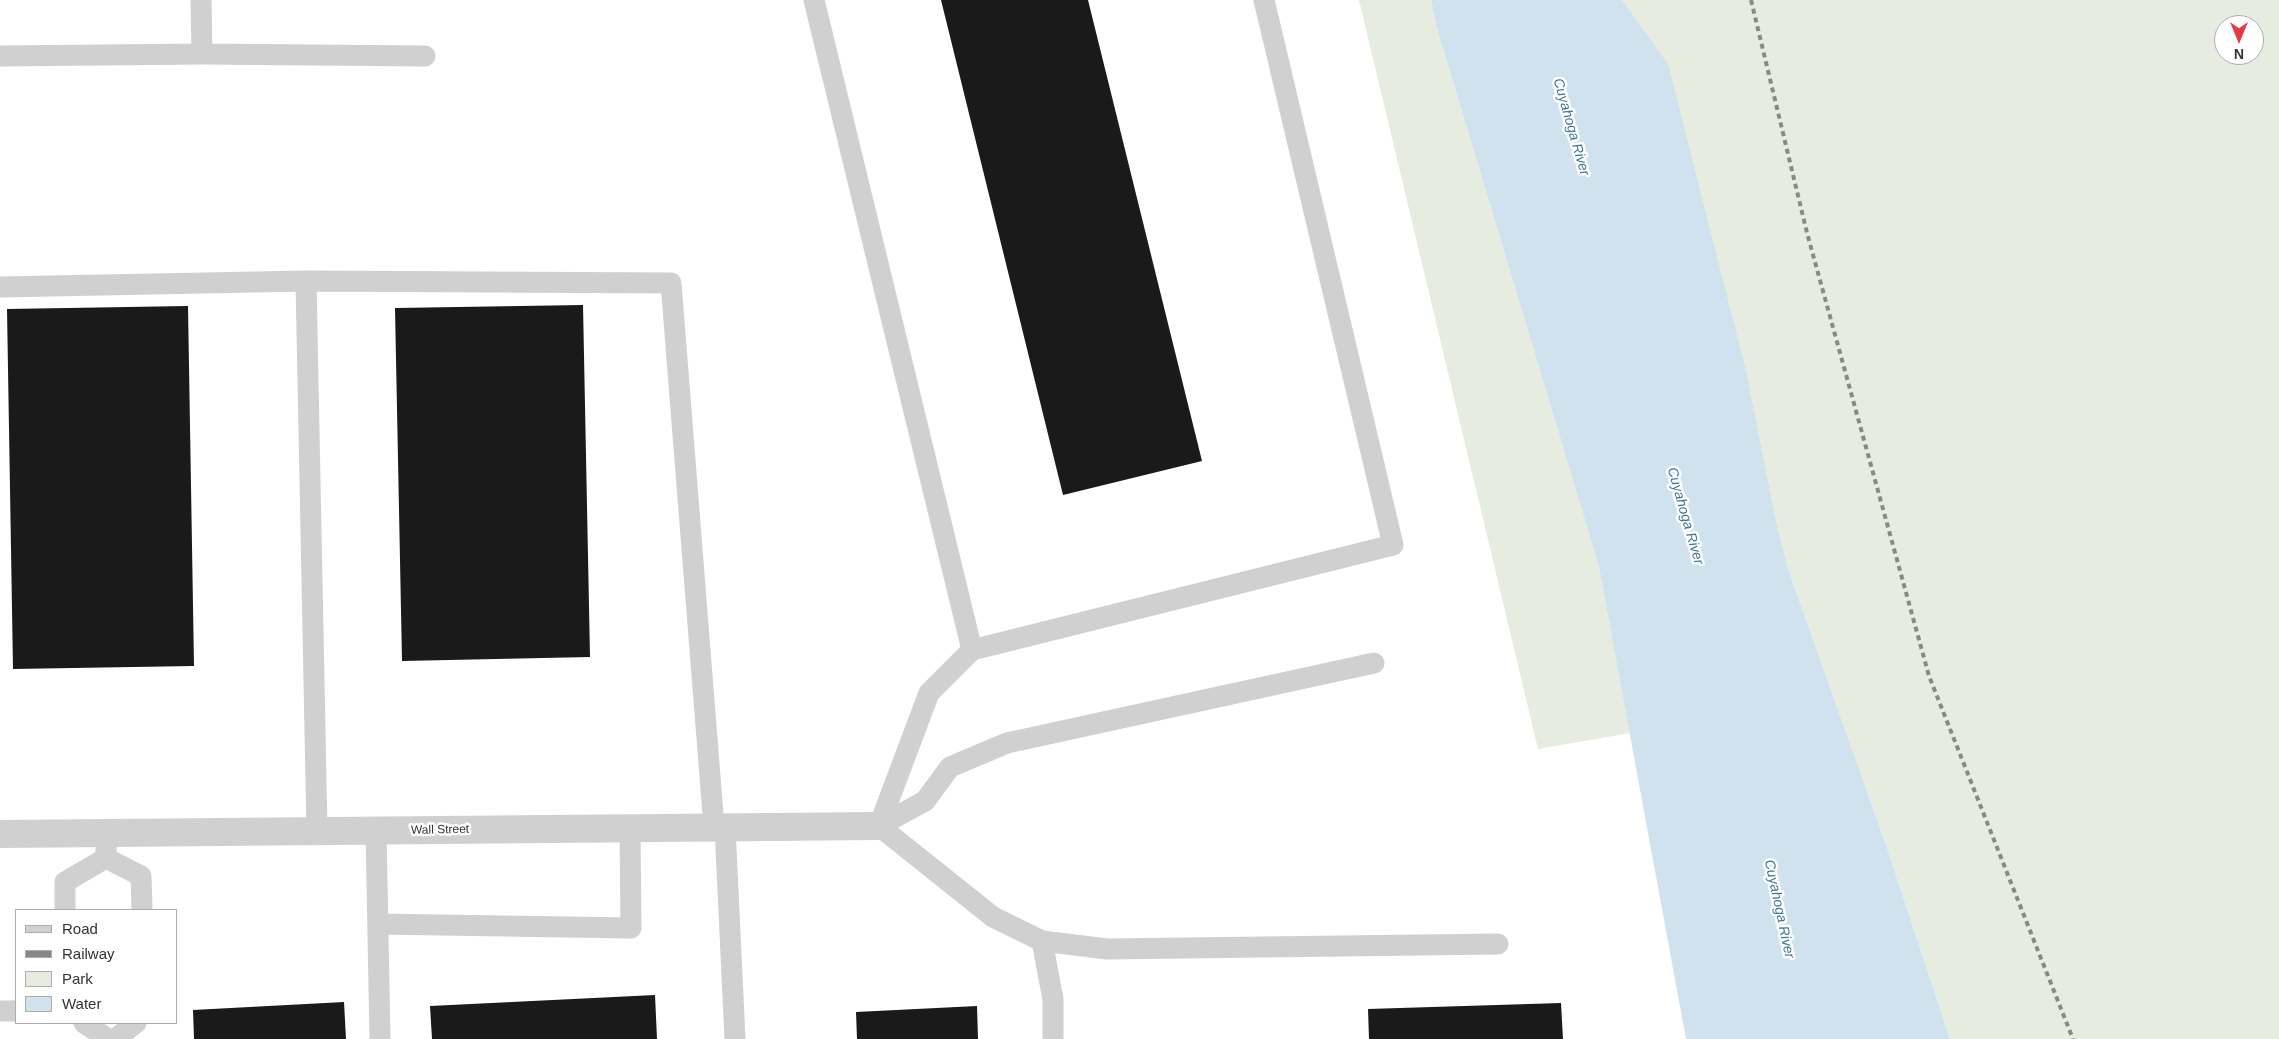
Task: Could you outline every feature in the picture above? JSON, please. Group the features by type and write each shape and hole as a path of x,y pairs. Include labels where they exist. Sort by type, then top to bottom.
{"street":[{"name":"Wall Street","path":"0,834 106,845 317,831 879,826"}],"lane":[{"path":"202,0 202,54"},
{"path":"814,0 972,650"},
{"path":"879,826 929,693 972,650 1393,545 1264,0"},
{"path":"0,56 202,54 425,56"},
{"path":"306,281 317,831"},
{"path":"0,287 306,281 671,283 719,828 735,1039"},
{"path":"879,826 925,801 950,766 1007,743 1374,663"},
{"path":"879,826 993,917 1042,941 1107,949 1498,944"},
{"path":"378,924 631,928 630,828"},
{"path":"376,831 380,1039"},
{"path":"66,909 65,882 106,845 141,876 142,909"},
{"path":"1042,941 1053,999 1053,1039"},
{"path":"0,1011 15,1011"},
{"path":"86,1024 108,1039"},
{"path":"115,1039 135,1024"}],"green space":[{"path":"1359,0 1431,0 1436,25 1599,567 1630,733 1538,749"},
{"path":"1622,0 2279,0 2279,1039 1950,1039 1886,845 1788,569"}],"water":[{"name":"Cuyahoga River","path":"1431,0 1622,0 1668,64 1746,371 1776,522 1788,569 1886,845 1950,1039 1686,1039 1599,567 1436,25"}],"building":[{"path":"941,0 1088,0 1202,461 1063,495"},
{"path":"583,305 590,657 402,661 395,308"},
{"path":"188,306 194,666 13,669 7,309"},
{"path":"655,995 657,1039 432,1039 430,1006"},
{"path":"344,1002 346,1039 194,1039 193,1010"},
{"path":"1561,1003 1563,1039 1369,1039 1368,1009"},
{"path":"977,1006 978,1039 857,1039 856,1012"}],"railway":[{"path":"1751,0 1807,233 1929,676 2073,1039"}]}
